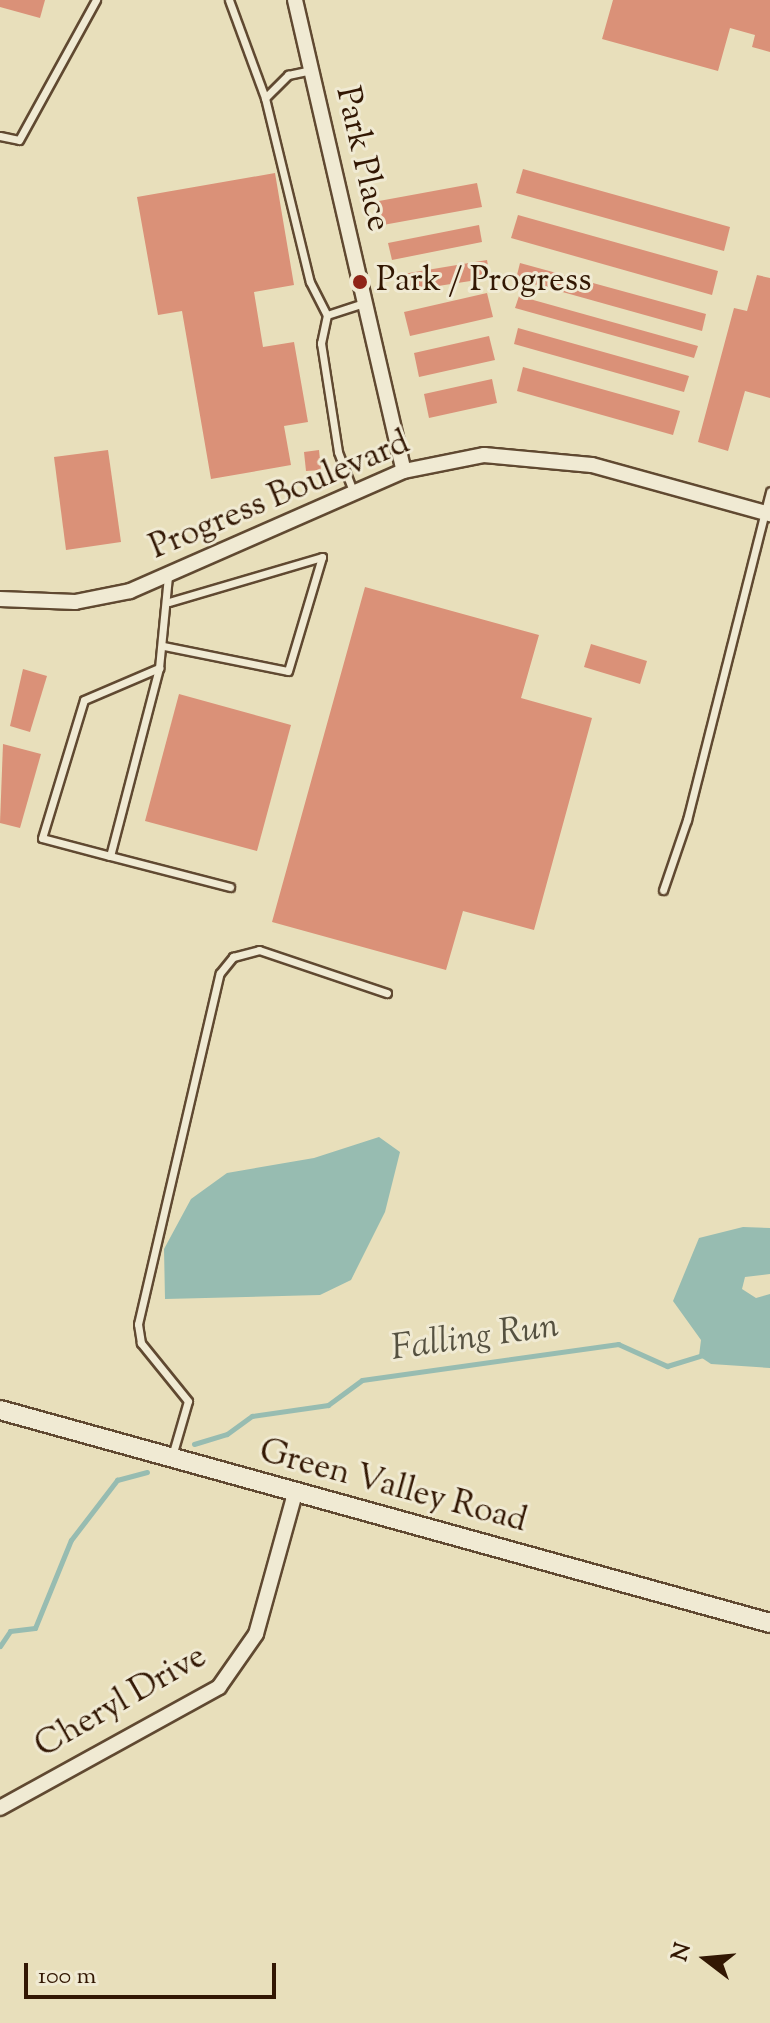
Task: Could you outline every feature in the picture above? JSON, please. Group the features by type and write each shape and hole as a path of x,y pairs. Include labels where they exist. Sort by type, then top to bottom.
{"street":[{"name":"Park Place","path":"295,0 404,471"},
{"name":"Progress Boulevard","path":"0,599 75,602 168,577 353,491 404,471 484,455 539,457 767,513"},
{"name":"Green Valley Road","path":"0,1410 770,1623"},
{"name":"Cheryl Drive","path":"0,1808 219,1687 256,1634 295,1493"}],"lane":[{"path":"0,136 19,140 96,0"},
{"path":"229,0 265,98 310,282 327,315 321,343 338,452 353,491"},
{"path":"265,98 288,75 311,70"},
{"path":"327,315 365,303"},
{"path":"663,890 687,820 767,513 770,491"},
{"path":"164,646 288,671 322,557 169,602"},
{"path":"110,856 164,646 169,602 168,577"},
{"path":"159,668 84,700 42,838 230,887"},
{"path":"172,1459 188,1401 141,1343 138,1324 220,973 233,957 259,950 387,993"}],"water":[{"path":"379,1137 400,1152 385,1212 351,1280 320,1295 165,1299 164,1249 191,1199 227,1173 314,1158"},
{"path":"743,1227 770,1228 770,1274 745,1277 742,1289 756,1298 770,1294 770,1368 711,1364 699,1356 701,1340 673,1301 699,1238"}],"building":[{"path":"0,0 45,0 40,18 0,7"},
{"path":"613,0 770,0 770,52 752,47 755,35 730,28 718,71 602,39"},
{"path":"523,169 730,227 724,251 516,193"},
{"path":"275,173 294,285 254,292 263,347 294,342 308,422 284,426 291,465 211,479 182,311 158,315 137,197"},
{"path":"477,183 482,207 383,225 379,201"},
{"path":"518,215 718,271 712,295 511,238"},
{"path":"479,225 482,242 392,260 388,243"},
{"path":"487,260 490,278 399,292 397,275"},
{"path":"520,263 706,314 702,331 516,279"},
{"path":"757,275 770,278 770,398 745,391 728,451 698,442 734,308 747,311"},
{"path":"487,293 493,317 410,336 404,312"},
{"path":"519,296 698,346 694,358 515,308"},
{"path":"518,328 689,376 684,392 514,344"},
{"path":"489,336 495,360 419,377 414,353"},
{"path":"523,367 680,411 673,435 517,391"},
{"path":"492,379 497,403 429,418 424,394"},
{"path":"108,450 121,542 66,550 54,457"},
{"path":"319,450 321,470 306,471 304,452"},
{"path":"365,587 539,635 521,698 592,718 534,930 463,911 446,970 272,922"},
{"path":"591,644 647,661 640,684 584,667"},
{"path":"23,669 47,676 30,732 10,726"},
{"path":"179,694 291,725 257,851 145,821"},
{"path":"3,744 41,754 20,828 0,823"}],"waterway":[{"name":"Falling Run","path":"194,1444 227,1434 252,1416 328,1405 362,1380 618,1344 667,1366 703,1355"},
{"name":"Falling Run","path":"0,1646 10,1631 35,1628 71,1540 117,1480 147,1472"}],"place":[{"name":"Park / Progress","path":"360,282"}]}
